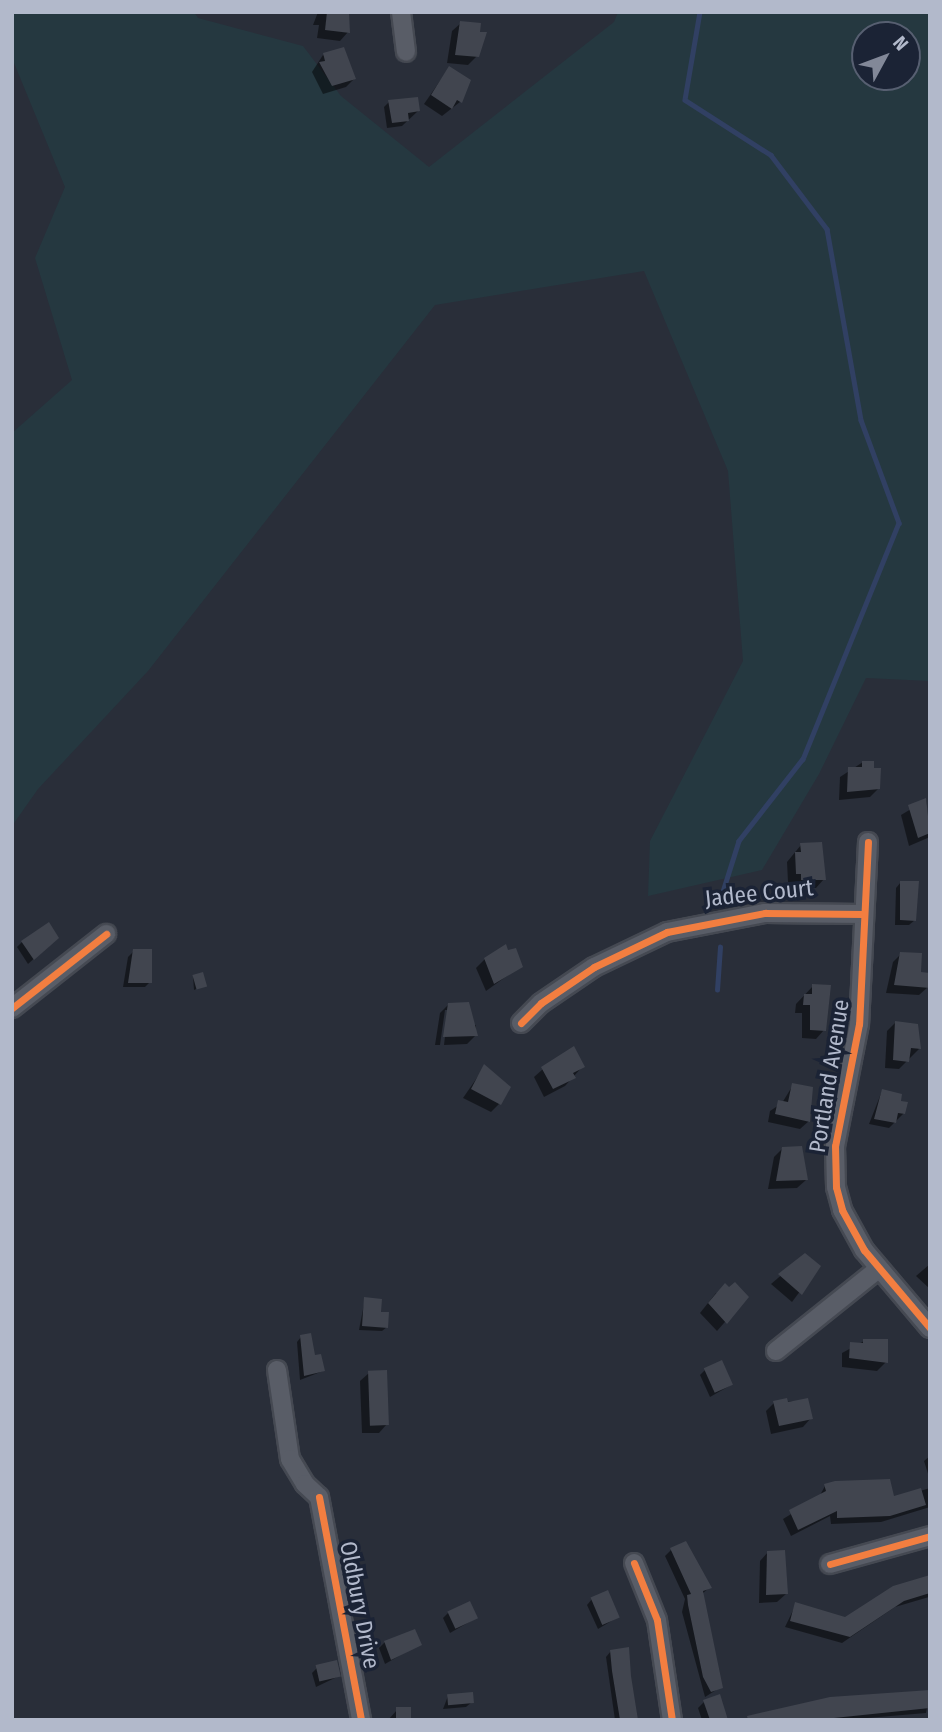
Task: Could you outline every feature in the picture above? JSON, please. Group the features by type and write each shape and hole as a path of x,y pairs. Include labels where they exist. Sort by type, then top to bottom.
{"street":[{"path":"401,12 406,52"},
{"name":"Portland Avenue","path":"868,842 859,1024 839,1117 834,1172 842,1210 877,1269 930,1328"},
{"name":"Jadee Court","path":"521,1024 541,1003 594,967 667,932 765,913 863,914"},
{"path":"12,1008 106,934"},
{"path":"776,1351 877,1269"},
{"name":"Oldbury Drive","path":"277,1370 290,1459 304,1484 319,1497 361,1720"},
{"path":"830,1564 930,1536"},
{"path":"634,1563 657,1620 672,1720"}],"shaded area":[{"path":"12,12 194,12 198,18 303,46 341,96 429,167 614,22 618,12 930,12 930,681 866,678 819,774 762,870 648,896 650,841 743,661 728,471 644,271 435,305 148,671 38,789 12,826 12,433 72,380 35,258 65,187 12,58"}],"building":[{"path":"327,12 349,12 350,33 325,30"},
{"path":"460,21 481,23 480,32 487,32 479,57 455,55"},
{"path":"344,47 356,79 332,86 319,62 325,61 323,53"},
{"path":"449,66 471,80 462,103 457,100 452,109 431,95"},
{"path":"418,97 420,111 408,113 409,121 392,123 388,100"},
{"path":"862,761 874,761 874,768 881,768 880,789 847,792 848,767 862,767"},
{"path":"926,798 930,833 918,838 908,805"},
{"path":"822,842 826,880 801,880 801,874 796,874 795,852 801,852 800,843"},
{"path":"900,881 919,881 916,921 900,920"},
{"path":"49,922 59,938 34,960 21,941"},
{"path":"506,944 508,950 516,948 523,967 494,984 484,958"},
{"path":"133,949 152,949 152,983 128,983"},
{"path":"900,952 922,953 921,972 930,973 930,988 894,985"},
{"path":"203,972 207,986 197,989 192,975"},
{"path":"812,984 831,985 826,1031 810,1030 810,1005 803,1005 804,994 812,994"},
{"path":"469,1002 478,1036 443,1037 448,1003"},
{"path":"895,1021 918,1024 921,1049 911,1048 909,1062 893,1060"},
{"path":"574,1046 585,1067 573,1073 576,1078 553,1089 541,1067"},
{"path":"484,1064 511,1087 501,1105 471,1089"},
{"path":"792,1083 813,1087 810,1122 775,1114 778,1100 788,1102"},
{"path":"882,1089 902,1094 901,1101 908,1102 905,1114 898,1113 896,1123 874,1119"},
{"path":"802,1146 808,1180 776,1181 782,1147"},
{"path":"805,1253 821,1266 802,1295 778,1274"},
{"path":"735,1282 749,1297 727,1324 708,1303 725,1283 729,1287"},
{"path":"364,1297 382,1299 381,1312 389,1312 388,1328 362,1326"},
{"path":"311,1333 315,1355 321,1354 325,1371 304,1376 300,1335"},
{"path":"863,1339 888,1339 888,1363 849,1358 850,1342 863,1343"},
{"path":"722,1360 733,1385 715,1393 704,1368"},
{"path":"387,1370 389,1425 370,1426 368,1371"},
{"path":"787,1398 788,1402 808,1398 813,1419 779,1426 773,1401"},
{"path":"890,1479 894,1496 921,1488 926,1505 890,1516 837,1518 837,1511 798,1530 789,1510 826,1491 824,1484 835,1481"},
{"path":"686,1541 712,1588 703,1591 723,1688 711,1692 703,1677 688,1605 687,1595 691,1594 670,1548"},
{"path":"785,1550 788,1594 766,1595 767,1551"},
{"path":"930,1575 930,1593 904,1601 850,1637 790,1621 795,1602 845,1617 893,1586"},
{"path":"608,1590 620,1618 602,1625 591,1597"},
{"path":"470,1601 478,1618 455,1629 447,1612"},
{"path":"415,1629 422,1645 391,1660 384,1641"},
{"path":"629,1647 638,1720 620,1720 610,1650"},
{"path":"337,1660 341,1677 319,1682 316,1665"},
{"path":"930,1690 930,1708 815,1720 748,1720 747,1716 830,1697"},
{"path":"473,1692 474,1703 448,1705 447,1694"},
{"path":"720,1694 728,1720 710,1720 703,1700"},
{"path":"396,1707 411,1707 411,1720 396,1720"}],"waterway":[{"path":"700,12 685,100 771,155 827,229 861,420 899,523 803,759 739,841 722,895"},
{"path":"717,990 720,947"}],"cycle path":[{"path":"868,842 859,1024 835,1146 836,1187 842,1210 864,1250 930,1328"},
{"path":"521,1023 541,1003 594,967 667,932 765,913 863,914"},
{"path":"12,1008 106,934"},
{"path":"319,1497 361,1720"},
{"path":"830,1564 930,1536"},
{"path":"634,1563 657,1620 672,1720"}]}
